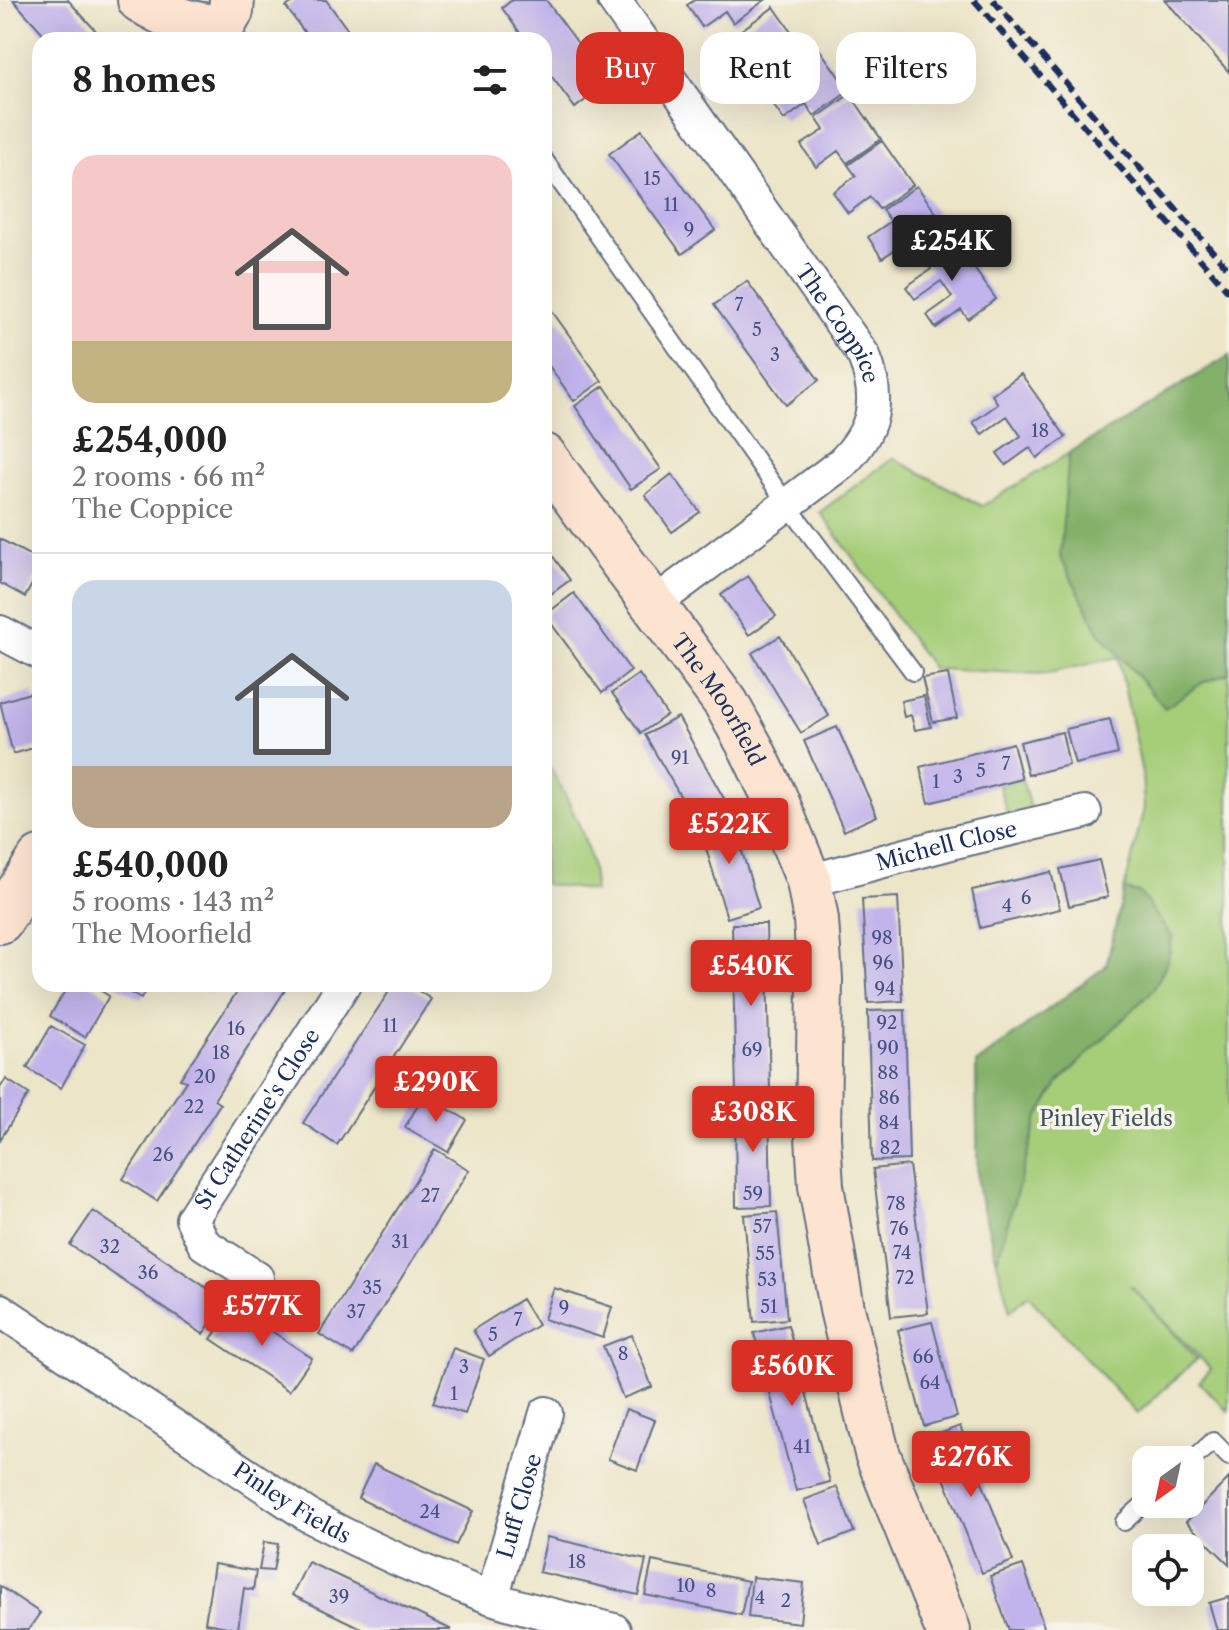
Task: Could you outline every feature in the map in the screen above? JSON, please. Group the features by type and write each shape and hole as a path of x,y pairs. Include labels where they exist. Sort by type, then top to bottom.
{"street":[{"path":"140,0 199,27 229,22"},
{"name":"The Coppice","path":"614,0 864,356 873,379 874,406 869,427 859,447 841,464 654,604"},
{"name":"The Moorfield","path":"552,467 726,703 775,798 809,881 816,920 820,979 818,1137 821,1186 842,1309 877,1453 948,1630"},
{"path":"0,632 32,649"},
{"name":"Michell Close","path":"809,881 951,843 1085,812"},
{"path":"0,921 32,871"},
{"name":"St Catherine's Close","path":"257,1278 204,1244 192,1219 339,992"},
{"name":"Pinley Fields","path":"0,1310 341,1535 492,1598 614,1630"},
{"name":"Luff Close","path":"492,1598 546,1413"}],"lane":[{"path":"552,170 787,504 913,672"},
{"path":"1204,1449 1213,1441 1229,1457"},
{"path":"1124,1522 1132,1515"}],"green space":[{"name":"Pinley Fields","path":"1229,356 1229,1412 1199,1382 1211,1369 1130,1285 1197,1359 1137,1414 1028,1295 1010,1311 978,1189 976,1064 1106,966 1144,808 1142,773 1118,657 1046,674 933,669 820,512 893,458 982,506"},
{"path":"1229,356 1229,673 1202,683 1165,708 1099,632 1060,556 1069,453"},
{"path":"552,771 584,838 594,891 552,885"},
{"path":"1022,779 1031,812 1008,817 999,785"},
{"path":"1124,890 1140,893 1172,937 1168,960 1154,989 1059,1082 1038,1118 997,1261 978,1189 976,1064 1106,966"}],"building":[{"path":"13,0 68,0 96,31 95,32 42,32"},
{"path":"296,0 326,0 349,32 304,32 286,7"},
{"path":"512,0 546,0 576,41 576,104 580,104 575,108 552,77 552,32 519,32 502,8"},
{"path":"695,0 765,0 733,23 725,11 702,27 687,5"},
{"path":"1165,0 1229,0 1229,72"},
{"path":"774,7 792,32 741,32"},
{"path":"820,50 836,73 836,100 814,116 806,104 820,104"},
{"path":"773,104 806,104 784,120"},
{"path":"836,104 857,104 881,139 847,163 838,151 816,167 801,145 824,130 816,118"},
{"path":"642,130 715,230 682,254 609,154"},
{"path":"882,141 913,185 879,209 870,197 848,213 833,192 856,176 848,165"},
{"path":"917,186 948,230 913,254 905,243 882,258 868,237 891,221 882,210"},
{"path":"951,236 996,299 968,319 961,310 936,328 927,315 952,297 941,281 915,299 906,287 931,269 922,256"},
{"path":"747,281 819,380 786,405 714,305"},
{"path":"552,311 602,381 574,401 552,370"},
{"path":"1021,374 1066,437 1037,458 1030,448 1006,465 997,453 1021,436 1007,416 982,434 973,422 998,404 992,395"},
{"path":"604,386 661,469 631,489 575,406"},
{"path":"672,474 700,512 672,532 645,495"},
{"path":"0,539 32,557 32,584 25,597 0,583"},
{"path":"552,555 570,580 552,593"},
{"path":"748,576 776,616 749,635 721,595"},
{"path":"574,593 631,671 602,693 552,625 552,610"},
{"path":"780,636 829,716 801,733 752,653"},
{"path":"639,674 667,715 641,733 612,693"},
{"path":"948,674 957,718 933,722 922,678"},
{"path":"32,692 32,748 13,754 0,702"},
{"path":"924,696 931,727 915,730 911,715 904,717 901,701"},
{"path":"678,717 726,802 694,820 645,735"},
{"path":"1110,719 1118,754 1075,764 1066,729"},
{"path":"837,727 877,816 844,831 804,741"},
{"path":"1062,732 1069,765 1028,775 1020,742"},
{"path":"1013,743 1022,779 929,803 920,767"},
{"path":"731,815 759,908 727,918 699,825"},
{"path":"1099,860 1108,897 1069,906 1060,869"},
{"path":"1051,872 1060,909 980,928 972,890"},
{"path":"898,897 903,1001 868,1003 862,899"},
{"path":"732,924 766,924 770,1091 736,1092"},
{"path":"64,992 103,992 109,996 85,1037 50,1016"},
{"path":"128,992 145,992 141,999"},
{"path":"237,992 284,992 214,1100 220,1104 157,1201 123,1179 186,1081 180,1079"},
{"path":"389,992 420,992 431,999 337,1145 303,1123"},
{"path":"905,1010 909,1160 872,1161 868,1011"},
{"path":"51,1026 85,1045 61,1088 27,1068"},
{"path":"6,1079 29,1094 0,1140 0,1088"},
{"path":"424,1095 467,1120 448,1152 405,1127"},
{"path":"769,1100 771,1206 736,1207 735,1101"},
{"path":"435,1149 469,1170 353,1355 319,1334"},
{"path":"909,1165 928,1313 891,1317 873,1169"},
{"path":"93,1211 226,1301 203,1334 70,1245"},
{"path":"777,1212 787,1319 754,1322 744,1215"},
{"path":"554,1288 612,1307 603,1338 544,1319"},
{"path":"522,1299 538,1325 489,1356 473,1330"},
{"path":"234,1306 312,1358 289,1391 211,1339"},
{"path":"932,1322 957,1417 924,1426 898,1330"},
{"path":"788,1325 830,1482 796,1491 754,1333"},
{"path":"632,1335 652,1387 623,1398 603,1346"},
{"path":"453,1348 484,1359 465,1414 433,1403"},
{"path":"626,1409 655,1420 637,1470 608,1459"},
{"path":"960,1426 1013,1561 982,1573 928,1438"},
{"path":"374,1464 473,1511 456,1545 358,1498"},
{"path":"1229,1478 1229,1564 1204,1540 1204,1534 1198,1534 1186,1522 1190,1518 1204,1518 1204,1504"},
{"path":"837,1487 854,1532 821,1545 804,1500"},
{"path":"547,1537 646,1560 638,1595 539,1572"},
{"path":"264,1542 278,1544 273,1571 259,1570"},
{"path":"652,1561 748,1581 741,1615 645,1595"},
{"path":"308,1562 452,1630 365,1630 292,1595"},
{"path":"214,1564 256,1571 253,1590 244,1588 238,1629 205,1623"},
{"path":"1023,1565 1045,1630 1009,1630 998,1600 990,1576"},
{"path":"752,1577 804,1583 800,1623 748,1617"},
{"path":"0,1586 40,1613 28,1630 0,1630"},
{"path":"1229,1597 1229,1630 1217,1630 1209,1603"}],"railway":[{"path":"974,0 1229,292"},
{"path":"993,0 1229,270"}]}
